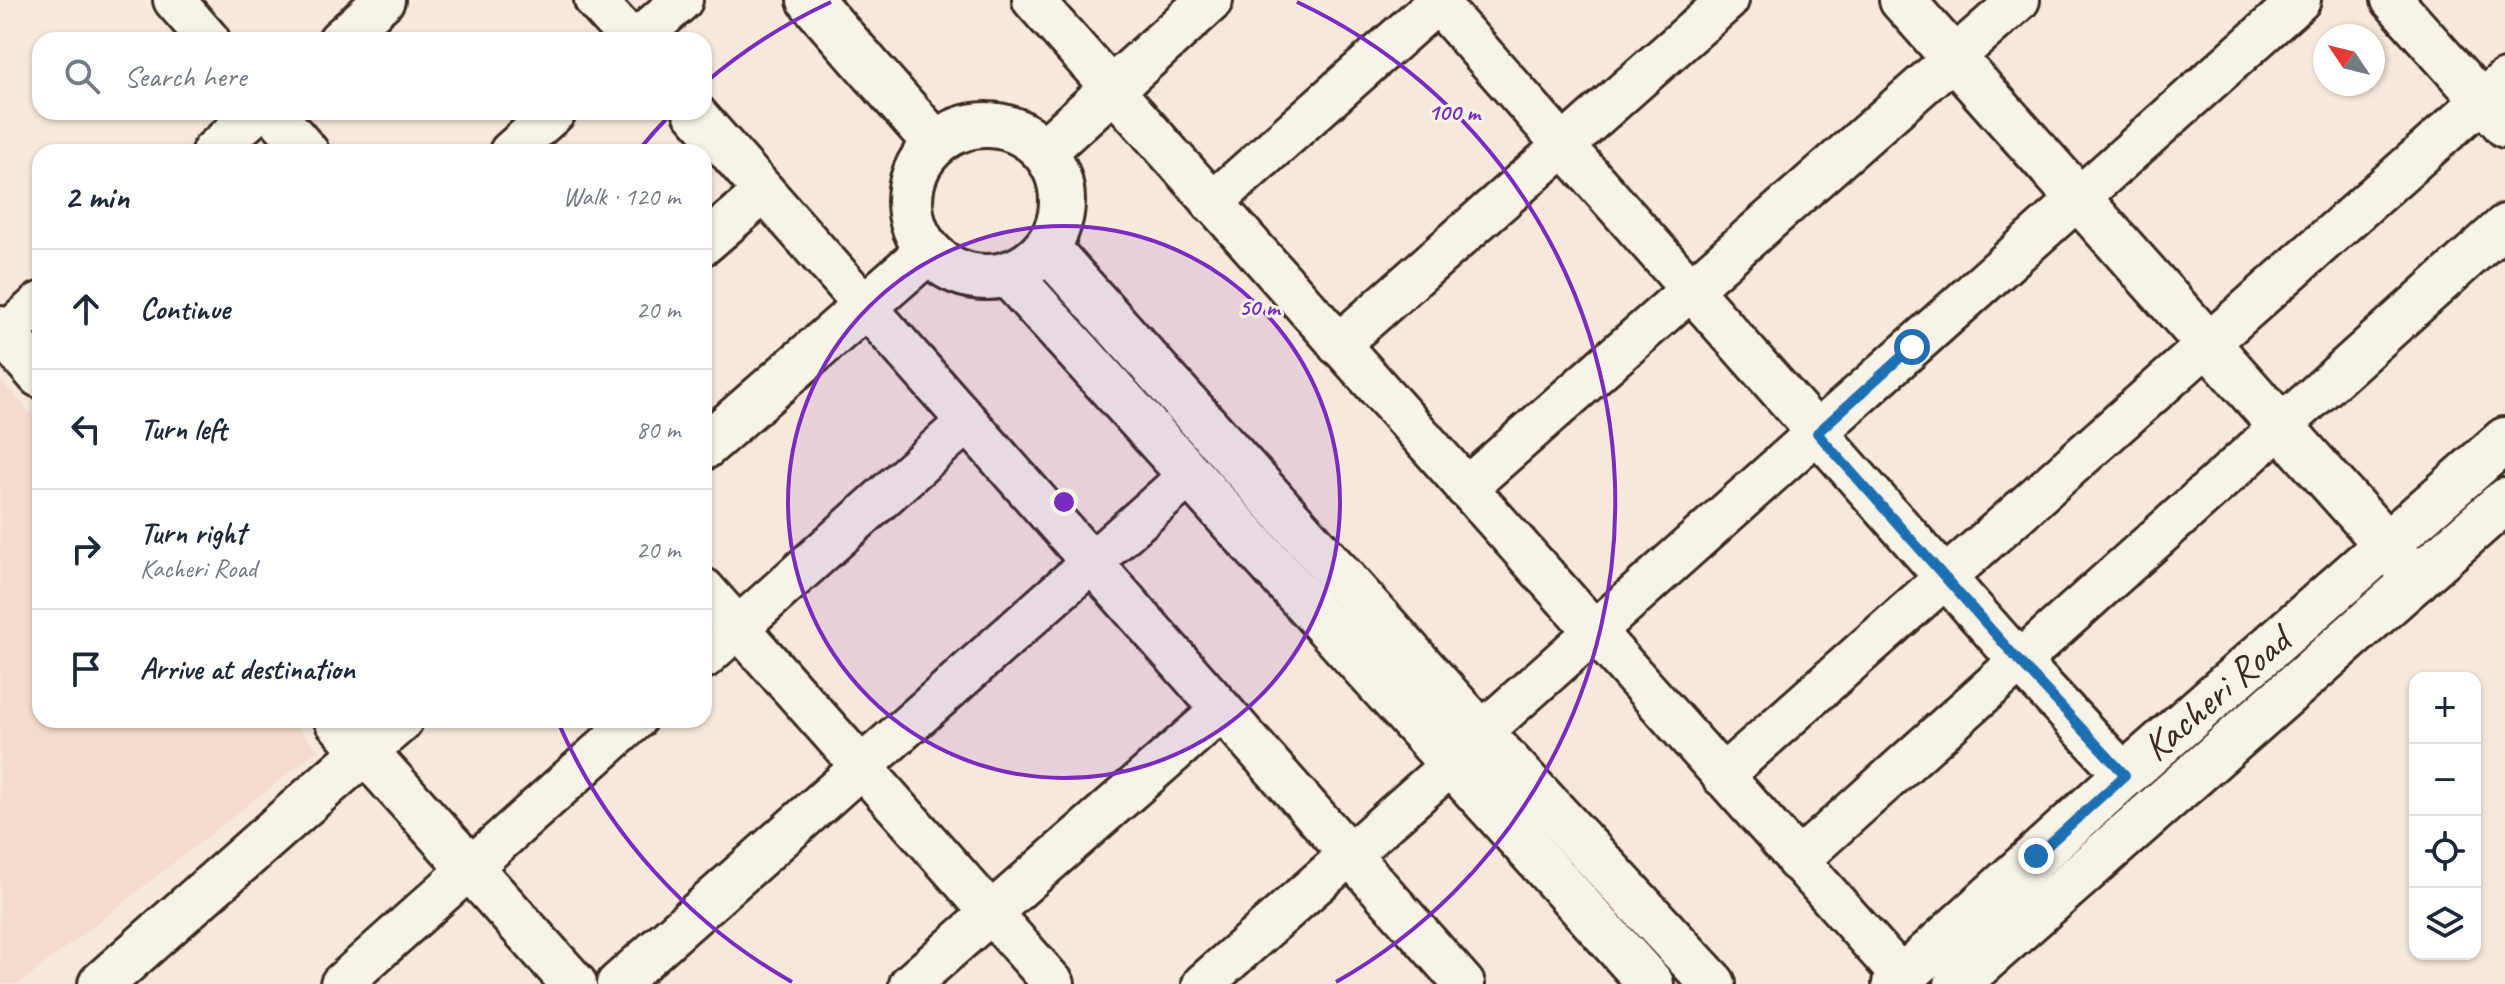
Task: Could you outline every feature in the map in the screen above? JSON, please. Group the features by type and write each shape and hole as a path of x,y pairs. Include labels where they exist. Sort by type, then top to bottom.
{"street":[{"path":"174,0 202,32"},
{"path":"348,32 384,0"},
{"path":"595,0 626,32"},
{"path":"644,32 682,0"},
{"path":"810,0 936,144"},
{"path":"1033,0 1797,861 1898,981"},
{"path":"1044,151 1210,0"},
{"path":"1338,345 1728,0"},
{"path":"1902,0 2417,579"},
{"path":"1466,488 2019,0"},
{"path":"1481,733 2300,0"},
{"path":"1722,776 2209,343 2497,102 2392,0"},
{"path":"1212,203 1438,1 2019,661 2125,775"},
{"path":"221,144 248,120"},
{"path":"280,120 301,144"},
{"path":"519,144 546,120"},
{"path":"701,120 1464,984"},
{"path":"982,125 1009,128 1044,151 1061,183 1063,210 1048,249 1008,274 993,278 970,276 947,267 927,252 916,232 910,209 911,184 920,162 936,144 956,131 982,125"},
{"path":"712,237 764,192"},
{"path":"1797,861 2505,225"},
{"path":"1048,249 1481,733 1713,984"},
{"path":"712,440 927,252"},
{"path":"1008,274 1651,984"},
{"path":"32,309 2,332 32,366"},
{"path":"712,651 967,422"},
{"name":"Kacheri Road","path":"1898,981 2125,775 2505,440"},
{"path":"617,984 1190,475"},
{"name":"Kacheri Road","path":"1957,984 2505,501"},
{"path":"712,598 1054,984"},
{"path":"910,984 1222,710"},
{"path":"103,983 350,737 376,728"},
{"path":"341,984 626,728"},
{"path":"350,737 574,984"},
{"path":"1203,984 1452,764"}],"shaded area":[{"path":"0,379 32,416 32,728 299,728 318,750 19,984 0,984"}],"route":[{"path":"1912,347 1817,433 2019,661 2125,775 2036,856"}]}
